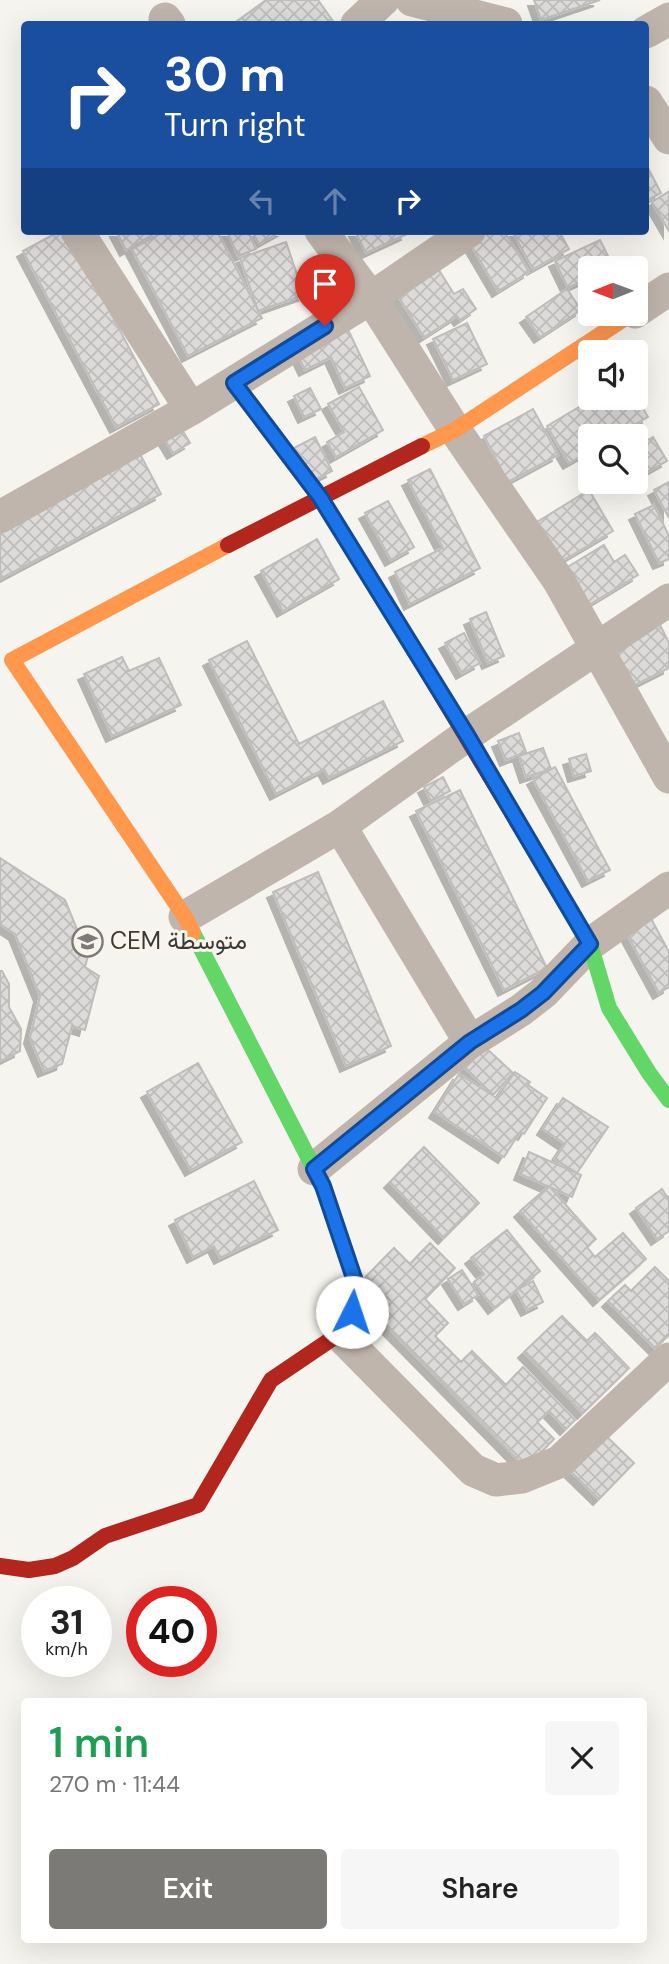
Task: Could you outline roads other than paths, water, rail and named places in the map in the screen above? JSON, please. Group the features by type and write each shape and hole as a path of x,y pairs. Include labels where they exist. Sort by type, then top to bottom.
{"street":[{"path":"360,21 383,0"},
{"path":"412,0 494,21"},
{"path":"649,30 669,19"},
{"path":"649,109 669,138"},
{"path":"79,235 191,410"},
{"path":"324,235 371,298 455,430 559,582 669,777"},
{"path":"0,517 191,410 371,298 463,235"},
{"path":"648,303 669,289"},
{"path":"0,1566 20,1570 47,1570 74,1558 103,1537 178,1514 198,1505 271,1380 339,1334 352,1312 357,1287 323,1186 185,917 6,651 455,430 613,326"},
{"path":"234,383 320,497 467,735 590,944 609,1009 669,1100"},
{"path":"185,917 340,826 467,735 669,600"},
{"path":"340,826 470,1042"},
{"path":"314,1169 470,1042 543,993 590,944 669,888"},
{"path":"339,1334 473,1470 496,1480 522,1477 559,1462 669,1359"}],"place":[{"name":"CEM متوسطة","path":"87,941"}]}
